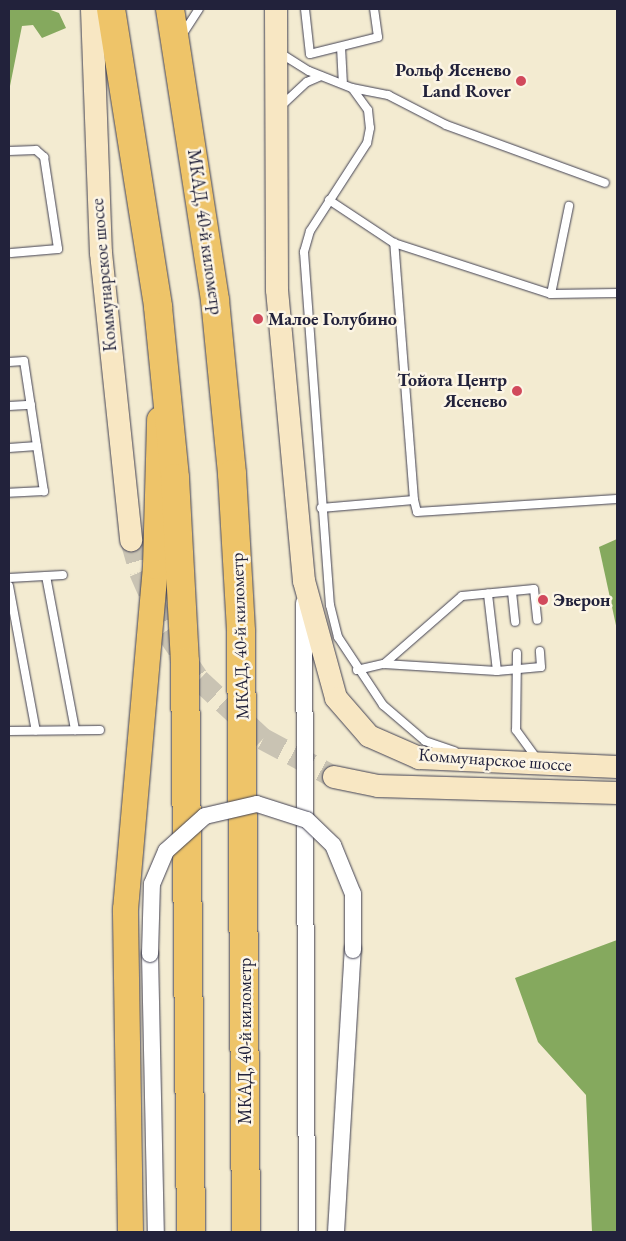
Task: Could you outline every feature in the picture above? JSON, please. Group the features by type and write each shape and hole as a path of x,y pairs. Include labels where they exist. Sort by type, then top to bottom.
{"highway":[{"path":"111,9 120,53 160,336 185,662 191,1232"},
{"name":"МКАД, 40-й километр","path":"170,9 178,43 215,300 242,632 246,1232"}],"main road":[{"name":"Коммунарское шоссе","path":"92,9 101,253 131,540"},
{"name":"Коммунарское шоссе","path":"276,9 279,52 277,290 304,581 336,698 369,736 419,758 517,765 617,767"},
{"path":"130,1232 125,909 155,566 160,336"},
{"name":"Коммунарское шоссе","path":"334,777 378,786 617,793"}],"street":[{"path":"304,581 308,1232"},
{"path":"156,1232 150,902 166,851 190,825 221,809 257,804 307,820 333,844 350,876 353,950 336,1232"}],"lane":[{"path":"178,43 198,9"},
{"path":"305,9 310,54 378,37 374,9"},
{"path":"341,47 343,81"},
{"path":"279,52 321,76 343,81 352,88 368,110 367,143 310,231 304,252 321,508 330,605 338,637 357,670 402,725 425,741 517,765"},
{"path":"279,108 307,82 321,76"},
{"path":"352,88 388,95 446,124 605,183"},
{"path":"9,151 36,150 44,157 58,249 11,253"},
{"path":"329,200 394,243 551,294 617,293"},
{"path":"551,294 569,206"},
{"path":"394,243 414,500 417,512 617,499"},
{"path":"9,362 24,361 44,491 9,493"},
{"path":"9,406 31,405"},
{"path":"9,448 37,446"},
{"path":"321,508 414,500"},
{"path":"9,578 63,575"},
{"path":"46,576 74,730"},
{"path":"9,586 36,731"},
{"path":"384,664 462,596 534,589 537,620"},
{"path":"512,592 514,622"},
{"path":"488,594 497,670"},
{"path":"357,670 384,664 497,670 541,667 540,651"},
{"path":"517,653 519,669 516,730 526,750 545,765"},
{"path":"9,731 100,730"}],"green space":[{"path":"9,9 48,9 59,13 66,28 42,38 33,25 22,26 9,91"},
{"path":"617,539 617,630 599,547"},
{"path":"617,940 617,1232 592,1232 586,1095 538,1042 515,978"}],"tunnel":[{"path":"131,540 140,572 166,631 199,680 263,739 334,777"}],"place":[{"name":"Рольф Ясенево Land Rover","path":"521,81"},
{"name":"Малое Голубино","path":"258,319"},
{"name":"Тойота Центр Ясенево","path":"517,391"},
{"name":"Эверон","path":"543,600"}]}
